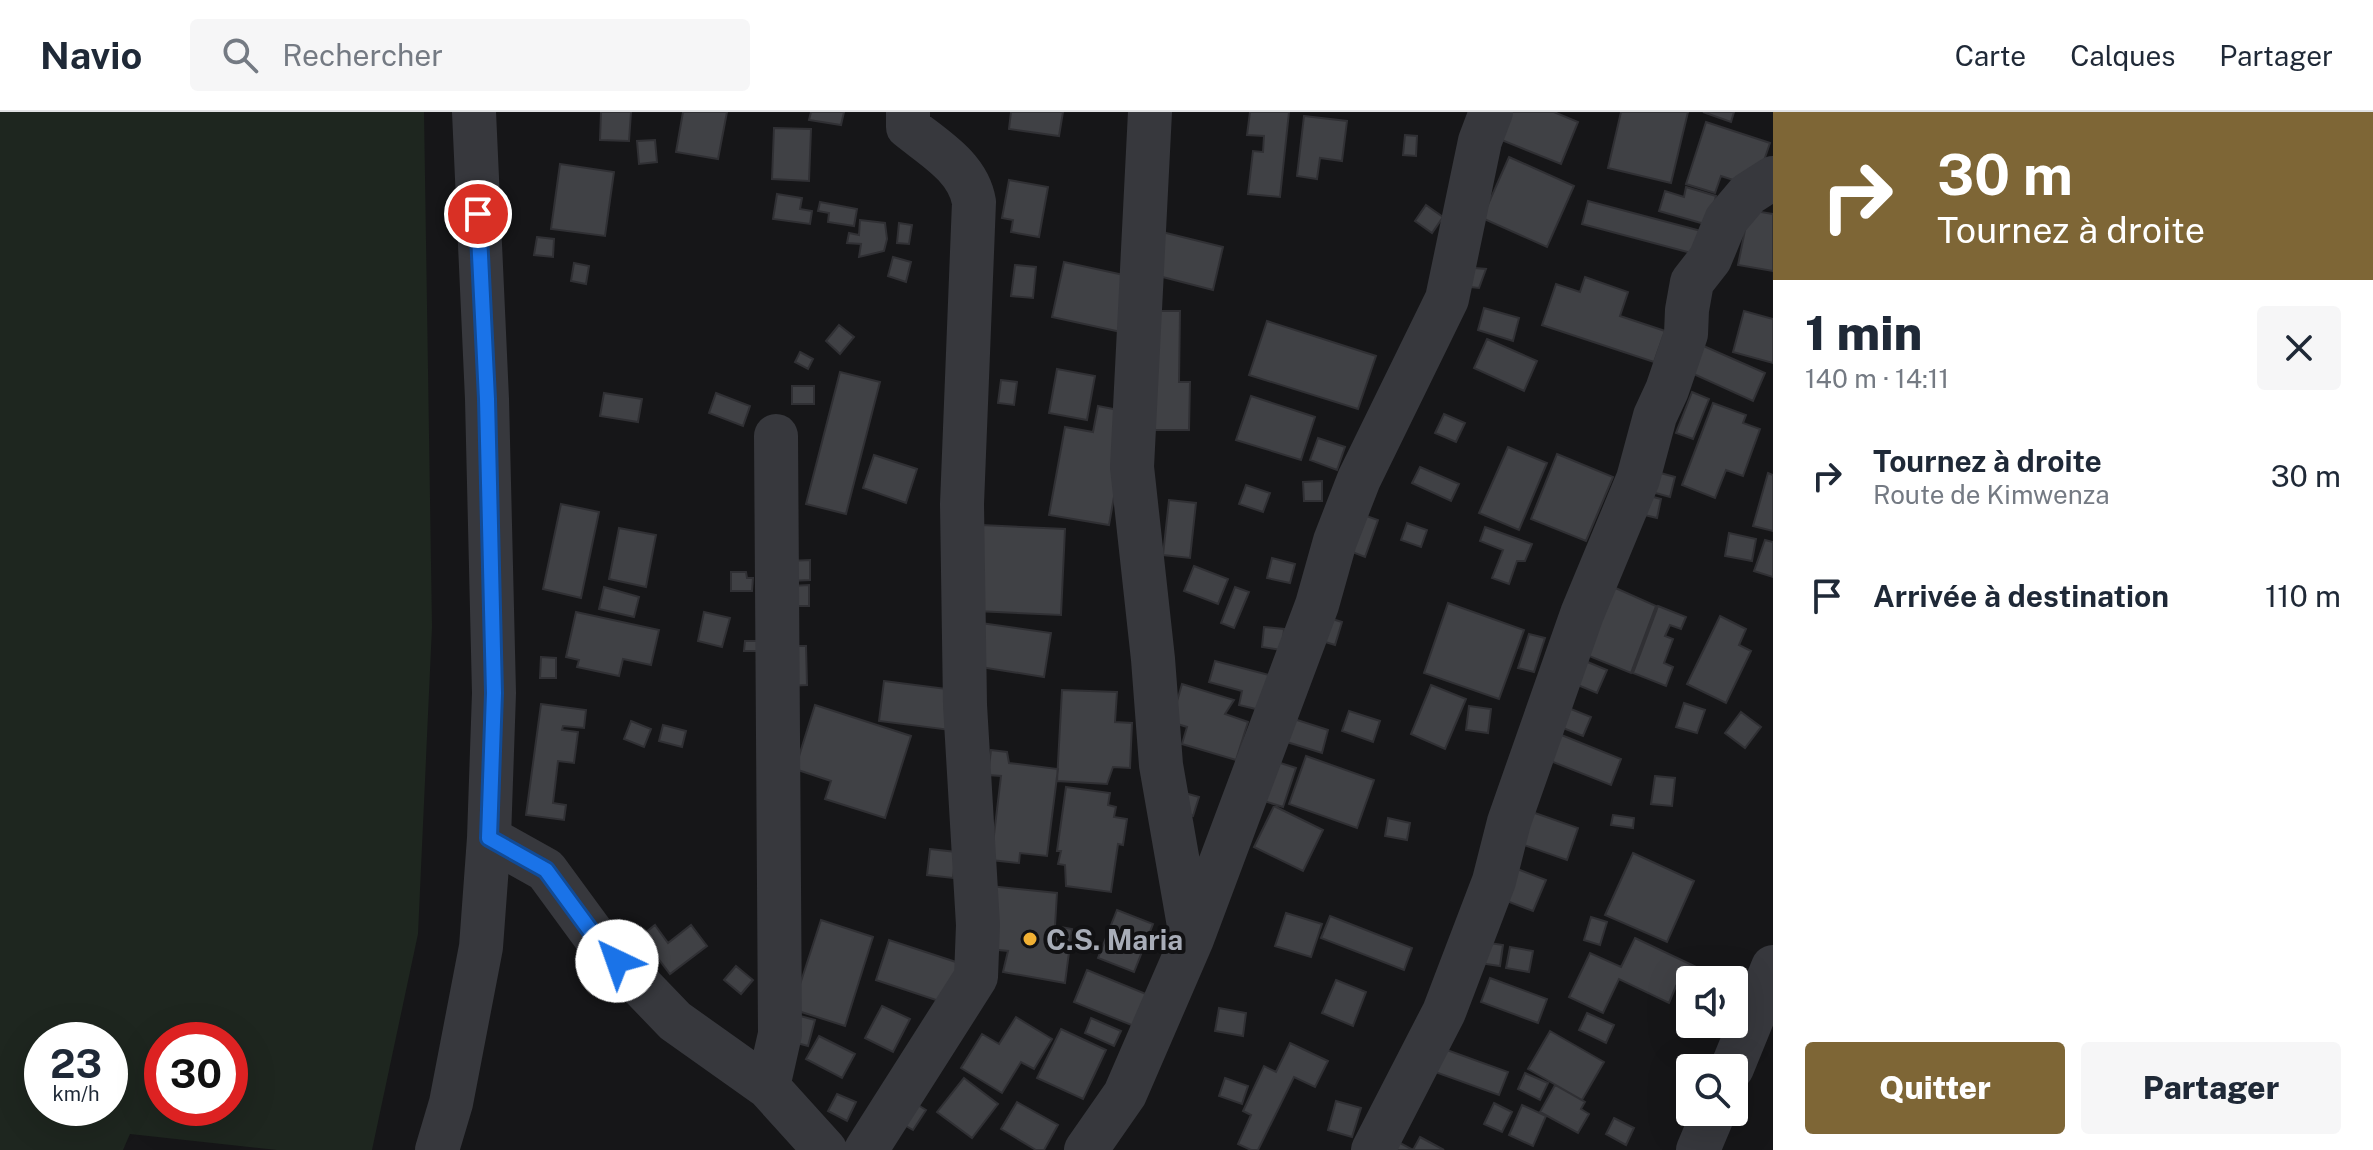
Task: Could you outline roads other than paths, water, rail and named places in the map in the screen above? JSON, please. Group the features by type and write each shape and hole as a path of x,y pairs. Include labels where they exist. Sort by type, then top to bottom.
{"street":[{"path":"437,1150 451,1103 481,947 489,838 494,693 487,399 474,112"},
{"path":"866,1150 976,977 978,925 965,705 962,504 974,202 972,189 962,172 908,127 908,112"},
{"path":"1150,112 1132,467 1161,765 1192,939"},
{"path":"1086,1150 1125,1094 1192,939 1317,605 1335,541 1359,479 1447,299 1482,133 1491,112"},
{"path":"1373,1150 1444,1012 1494,881 1509,822 1582,614 1638,479 1655,416 1686,334 1692,282 1710,259 1726,220 1748,194 1773,178"},
{"path":"768,1087 780,1034 776,436"},
{"path":"489,838 546,870 598,941 675,1021 768,1087 825,1150"},
{"path":"1738,1054 1773,967"},
{"path":"1698,1150 1708,1126"}],"place":[{"name":"C.S. Maria","path":"1030,939"}]}
